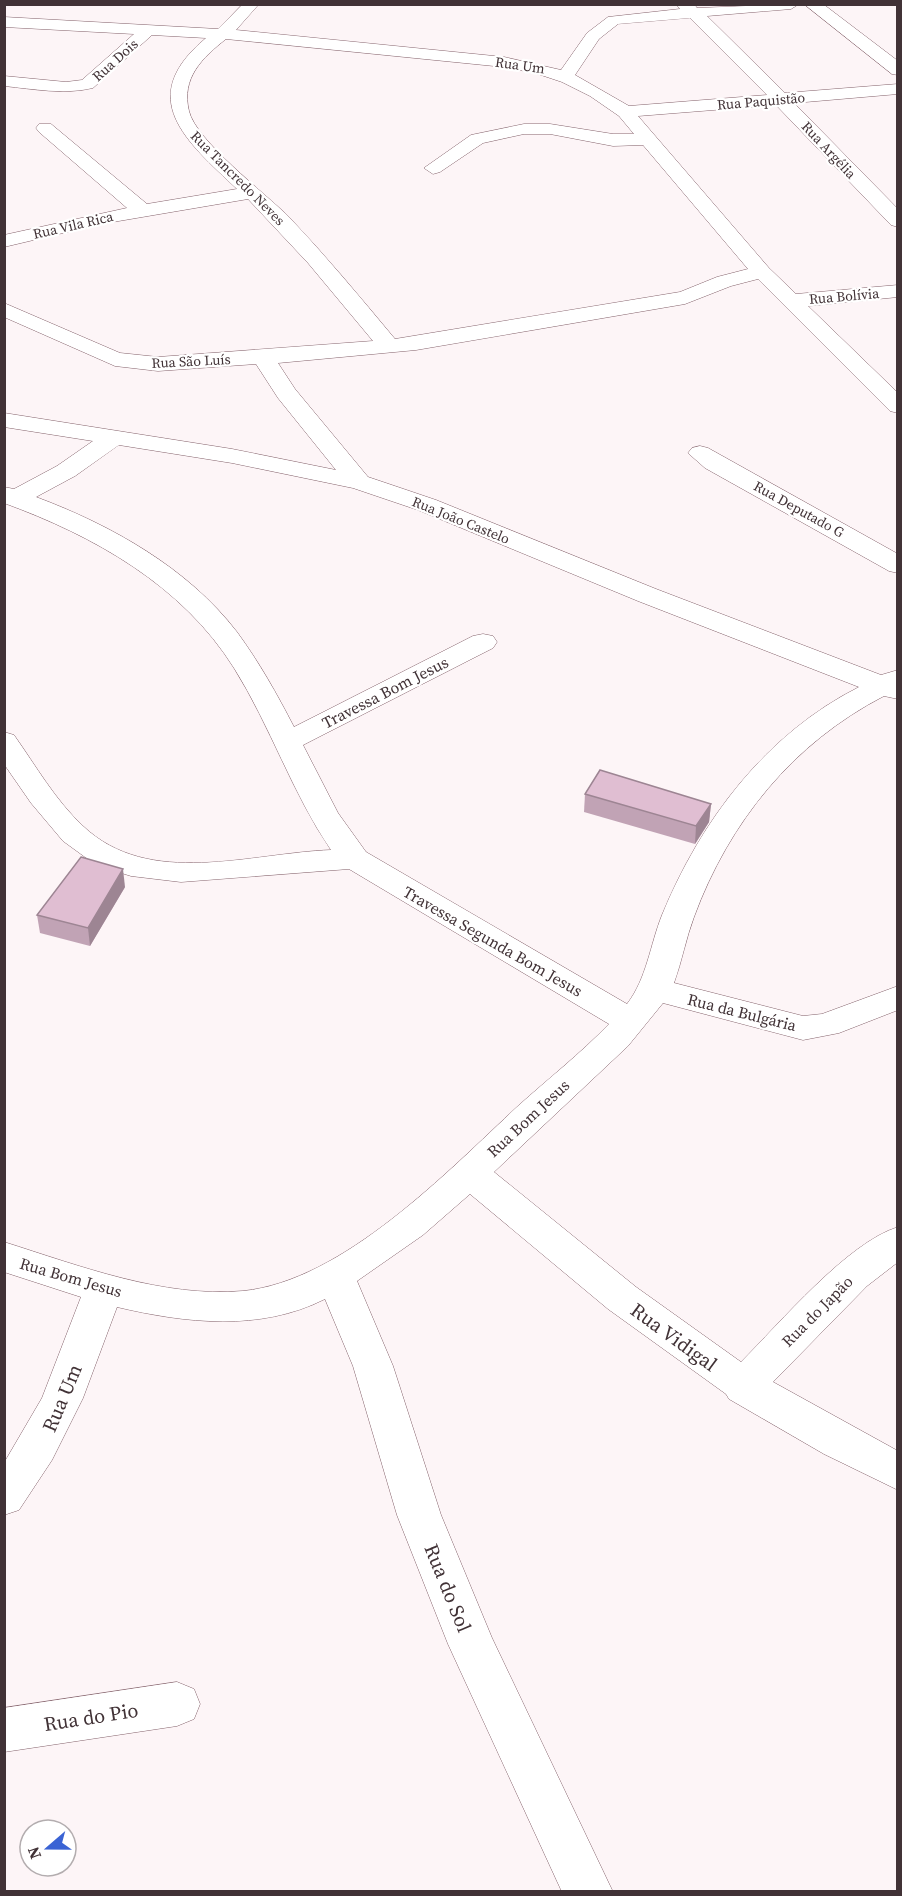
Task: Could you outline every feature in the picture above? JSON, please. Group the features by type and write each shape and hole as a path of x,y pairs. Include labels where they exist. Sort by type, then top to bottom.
{"street":[{"name":"Rua Tancredo Neves","path":"251,4 242,19 208,46 186,70 180,81 179,105 183,121 191,132 253,192 348,296 388,346"},
{"path":"566,75 593,36 612,21 690,9 791,4"},
{"path":"812,4 897,70"},
{"name":"Rua Argélia","path":"690,9 782,99 897,221"},
{"name":"Rua Um","path":"4,22 150,28 225,34 504,62 543,68 566,75 602,94 625,112 762,272 897,406"},
{"name":"Rua Dois","path":"4,81 66,87 87,84 150,28"},
{"name":"Rua Paquistão","path":"625,112 897,89"},
{"name":"Rua Vila Rica","path":"45,128 142,210"},
{"path":"434,168 477,139 524,129 550,129 613,140 650,139"},
{"name":"Rua Vila Rica","path":"4,242 142,210 253,192"},
{"name":"Rua São Luís","path":"4,309 104,355 127,362 158,364 388,346 685,298 724,281 762,272"},
{"name":"Rua Bolívia","path":"790,301 897,291"},
{"path":"263,357 286,393 359,482"},
{"name":"Rua João Castelo","path":"4,420 112,439 231,456 359,482 427,505 637,591 892,685"},
{"path":"11,496 66,471 112,439"},
{"name":"Rua Deputado G","path":"700,453 714,464 839,530 897,565"},
{"name":"Travessa Segunda Bom Jesus","path":"11,496 72,520 111,540 154,568 198,606 248,667 332,831 355,859 631,1022"},
{"name":"Travessa Bom Jesus","path":"287,742 483,642"},
{"name":"Rua Bom Jesus","path":"5,1258 103,1289 161,1300 218,1306 270,1303 334,1275 399,1232 470,1173 631,1022 654,989 678,915 700,866 732,812 761,773 823,718 892,685"},
{"path":"4,741 31,784 76,837 100,855 120,863 146,869 181,871 355,859"},
{"name":"Rua da Bulgária","path":"654,989 803,1028 827,1025 897,997"},
{"name":"Rua Vidigal","path":"470,1173 636,1311 743,1387 897,1472"},
{"name":"Rua do Japão","path":"743,1387 853,1275 897,1241"},
{"name":"Rua do Sol","path":"334,1275 373,1366 419,1515 471,1644 588,1892"},
{"name":"Rua Um","path":"4,1497 30,1465 58,1413 103,1289"},
{"name":"Rua do Pio","path":"4,1730 177,1704"}],"building":[{"path":"600,770 711,804 696,826 585,794"},
{"path":"81,857 123,869 88,928 37,915"}]}
